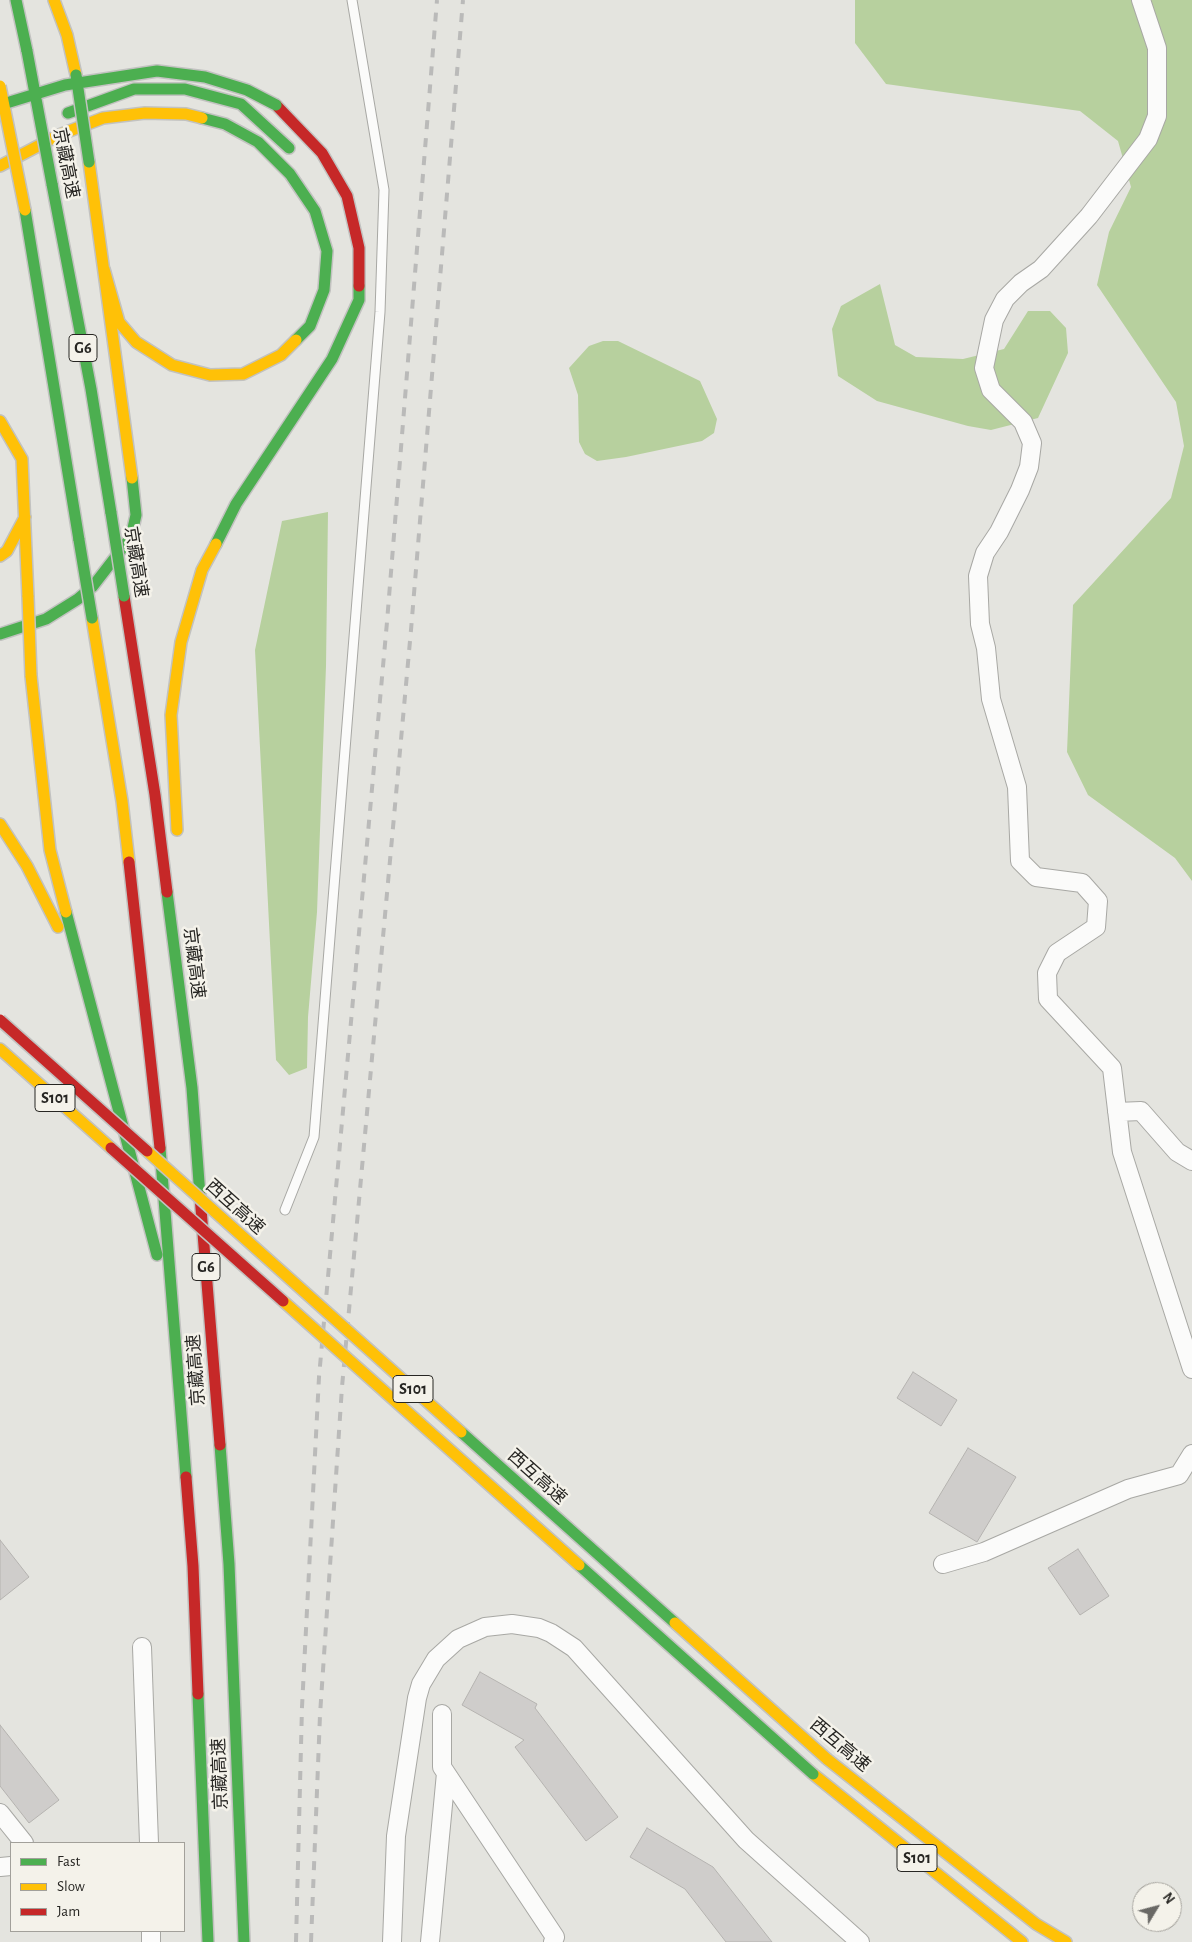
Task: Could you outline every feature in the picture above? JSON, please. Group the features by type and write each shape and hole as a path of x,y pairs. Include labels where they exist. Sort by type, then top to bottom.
{"highway":[{"name":"京藏高速","path":"16,0 91,390 155,795 192,1088 229,1564 244,1942"},
{"path":"0,634 46,619 78,599 108,571 131,537 136,515 126,427 76,75 66,35 54,0"},
{"path":"0,104 65,85 157,71 205,77 247,90 276,106 322,153 346,196 359,248 359,300 332,359 236,504 202,570 181,642 171,715 178,843"},
{"name":"京藏高速","path":"0,86 25,210 122,801 152,1053 193,1566 208,1942"},
{"path":"0,144 92,102 134,89 186,89 241,104 285,142 296,158"},
{"path":"0,166 58,135 103,118 145,113 186,114 225,124 258,142 290,174 315,211 327,251 324,290 310,326 281,355 243,374 210,375 172,365 136,342 119,322 104,270"},
{"path":"326,207 338,275 333,298"},
{"path":"259,468 281,416"},
{"path":"0,421 22,459 26,515 31,676 50,850 76,955 174,1320"},
{"path":"0,556 7,551 26,515"},
{"path":"0,824 27,866 54,919 76,955"},
{"path":"186,949 192,1088"},
{"name":"西互高速","path":"0,1020 827,1759 1036,1924 1066,1942"},
{"name":"S101","path":"0,1049 813,1774 1022,1942"},
{"path":"24,1086 110,1148"}],"street":[{"path":"1141,0 1157,48 1157,116 1148,139 1089,216 1041,269 1021,283 1005,299 994,320 984,368 991,390 1023,422 1032,443 1029,467 1020,490 999,532 985,553 978,576 980,624 986,648 991,699 1017,787 1020,861 1036,878 1082,882 1098,902 1096,926 1057,953 1047,973 1048,999 1112,1068 1122,1152 1192,1369"},
{"path":"1117,1112 1141,1110 1177,1152 1192,1162"},
{"path":"943,1564 984,1552 1128,1489 1179,1475 1192,1454"},
{"path":"392,1942 396,1836 421,1684 436,1659 458,1639 485,1627 512,1624 539,1628 574,1648 746,1840 860,1942"},
{"path":"142,1646 148,1842"},
{"path":"442,1714 442,1767 555,1936 553,1942"},
{"path":"430,1942 446,1772"},
{"path":"0,1813 23,1842"}],"lane":[{"path":"285,1210 314,1137 380,312 384,190 352,0"}],"green space":[{"path":"855,0 1192,0 1192,881 1175,858 1088,795 1067,752 1073,605 1171,498 1184,446 1176,402 1097,285 1109,232 1131,187 1118,141 1080,111 886,84 855,43"},
{"path":"880,284 895,345 916,357 963,359 1004,349 1028,311 1050,311 1066,328 1068,353 1038,418 991,430 968,426 877,401 838,376 832,329 841,306"},
{"path":"603,341 618,341 700,381 717,419 714,433 702,441 626,457 597,461 585,454 579,442 578,395 569,368 589,346"},
{"path":"328,512 326,666 317,912 308,1017 307,1068 289,1075 276,1060 255,650 282,521"}],"building":[{"path":"913,1372 957,1400 941,1426 897,1398"},
{"path":"968,1448 1016,1477 977,1542 929,1513"},
{"path":"0,1540 29,1577 0,1600"},
{"path":"1078,1549 1109,1596 1080,1615 1048,1568"},
{"path":"480,1672 537,1704 535,1708 618,1817 586,1841 515,1747 524,1740 462,1705"},
{"path":"0,1725 59,1800 29,1823 0,1786"},
{"path":"647,1828 713,1867 772,1942 726,1942 685,1889 630,1857"}],"railway":[{"path":"296,1942 302,1707 319,1377 387,622 437,0"},
{"path":"311,1942 320,1715 342,1387 411,630 463,0"}],"traffic: fast":[{"path":"16,0 27,51"},
{"path":"27,51 52,184"},
{"path":"0,105 65,85 157,71 205,77 247,90 276,105"},
{"path":"76,75 89,162"},
{"path":"68,113 134,89 185,89 241,104 289,148"},
{"path":"202,118 225,124 258,142 290,174 315,211 327,251 324,290 310,326 296,340"},
{"path":"52,184 91,389 111,513"},
{"path":"25,210 79,540"},
{"path":"216,544 236,504 332,359 359,300 359,286"},
{"path":"0,634 46,619 78,599 93,586 131,537 136,515 132,478"},
{"path":"111,513 124,596"},
{"path":"79,540 92,618"},
{"path":"167,892 192,1088 200,1196"},
{"path":"66,912 157,1255"},
{"path":"160,1148 186,1477"},
{"path":"461,1432 675,1623"},
{"path":"220,1445 229,1564 244,1942"},
{"path":"579,1565 813,1774"},
{"path":"198,1694 208,1942"}],"traffic: slow":[{"path":"54,0 67,35 76,75"},
{"path":"0,86 25,210"},
{"path":"0,166 59,135 103,118 145,113 186,114 202,118"},
{"path":"89,162 132,478"},
{"path":"104,269 119,322 136,342 172,365 210,375 243,374 281,355 296,340"},
{"path":"0,421 22,459 28,597"},
{"path":"0,556 7,551 25,517"},
{"path":"177,830 171,715 181,642 202,570 216,544"},
{"path":"28,597 31,676"},
{"path":"92,618 122,801 129,862"},
{"path":"31,676 50,850 66,912"},
{"path":"0,824 27,866 58,927"},
{"path":"0,1049 111,1148"},
{"path":"147,1151 461,1432"},
{"path":"283,1301 579,1565"},
{"path":"675,1623 827,1759"},
{"path":"827,1759 1036,1924 1066,1942"},
{"path":"813,1774 1022,1942"}],"traffic: jam":[{"path":"276,105 322,153 347,196 359,248 359,286"},
{"path":"124,596 155,795 167,892"},
{"path":"129,862 160,1148"},
{"path":"0,1020 147,1151"},
{"path":"111,1148 283,1301"},
{"path":"200,1196 220,1445"},
{"path":"186,1477 193,1566 198,1694"}]}
